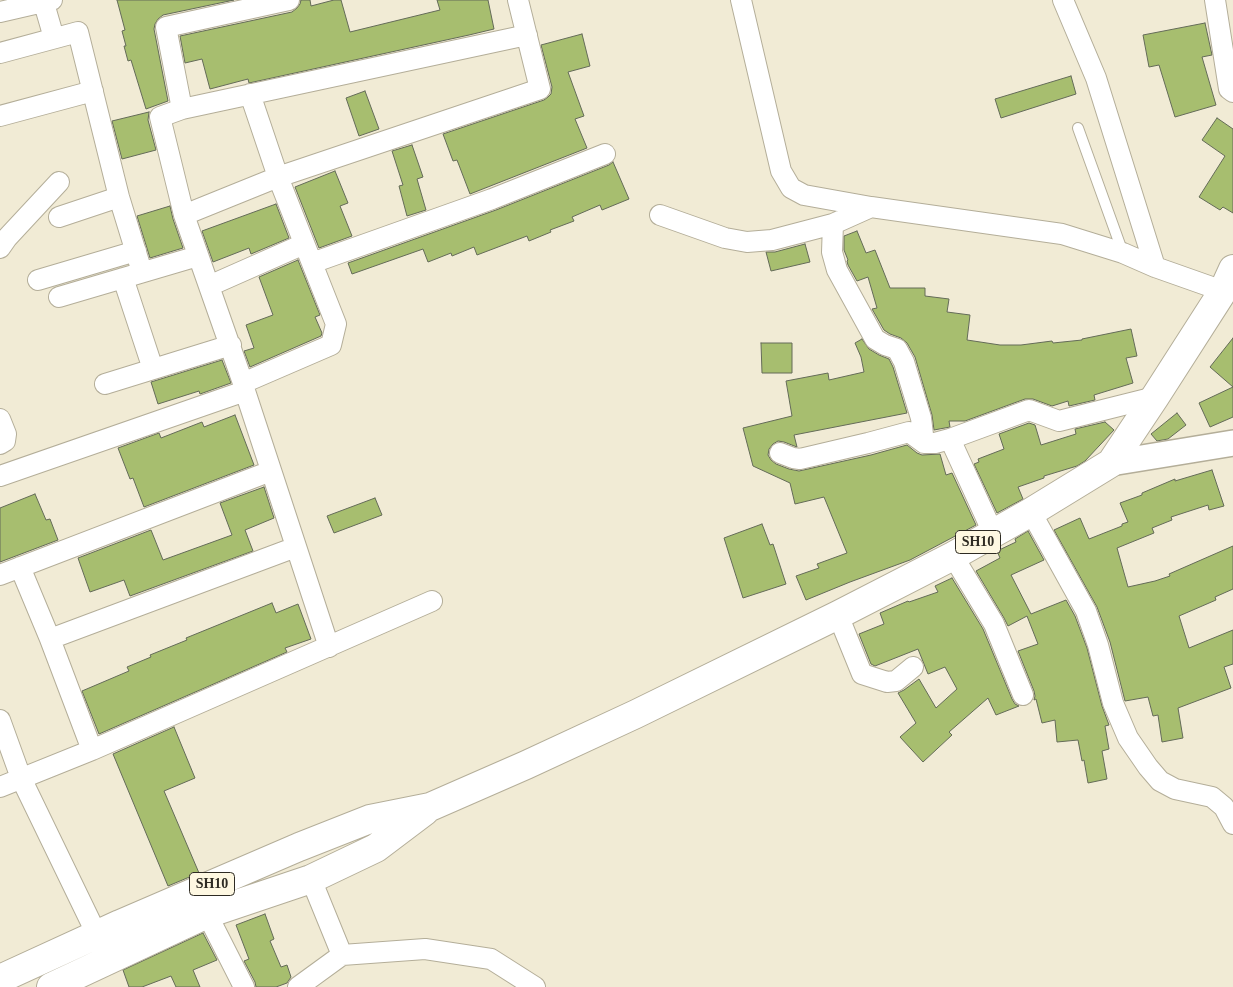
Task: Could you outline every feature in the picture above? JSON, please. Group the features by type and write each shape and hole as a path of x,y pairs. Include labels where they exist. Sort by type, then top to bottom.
{"main road":[{"name":"SH10","path":"0,979 120,924 299,847 370,819 430,807 526,765 838,616 953,556 1031,512 1111,463 1155,397 1228,280"},
{"name":"SH10","path":"51,987 207,914 311,879 376,848 430,807"}],"street":[{"path":"182,109 166,27 289,0"},
{"path":"184,215 278,177 540,89 518,0"},
{"path":"741,0 781,172 791,188 804,195 871,207 1062,234 1123,252 1155,267 1228,280"},
{"path":"1064,0 1096,78 1155,267"},
{"path":"1215,0 1229,89 1233,92"},
{"path":"0,12 46,1 54,38"},
{"path":"0,53 78,32 118,197 142,272"},
{"path":"328,647 230,345 184,215 160,117 182,109 527,35"},
{"path":"0,116 93,91"},
{"path":"0,476 244,387 332,345 336,324 278,177 250,94"},
{"path":"312,263 492,199 605,154"},
{"path":"0,248 59,182"},
{"path":"59,217 118,197"},
{"path":"660,215 725,238 748,242 772,240 833,224 871,207"},
{"path":"833,224 832,252 837,270 875,339 885,346 898,349 904,362 921,418 924,443"},
{"path":"209,286 304,244"},
{"path":"38,280 136,250"},
{"path":"59,297 198,256"},
{"path":"123,278 153,369"},
{"path":"105,384 230,345"},
{"path":"780,453 793,458 800,458 909,432 924,443 936,443 1029,410 1059,421 1155,397"},
{"path":"0,419 6,434 5,442 0,444"},
{"path":"950,439 993,533"},
{"path":"1111,463 1233,443"},
{"path":"0,575 271,471"},
{"path":"1031,512 1086,611 1098,645 1113,703 1128,738 1160,781 1175,789 1212,797 1224,807 1233,824"},
{"path":"50,639 296,547"},
{"path":"953,556 994,624 1023,695"},
{"path":"20,567 50,639 92,750"},
{"path":"0,787 92,750 432,601"},
{"path":"838,616 862,674 887,682 896,681 913,667"},
{"path":"0,720 21,778 97,935"},
{"path":"311,879 342,955"},
{"path":"207,914 244,987"},
{"path":"298,987 342,955 425,949 491,959 535,987"}],"lane":[{"path":"1078,128 1123,252"}],"building":[{"path":"117,0 234,0 163,15 158,19 154,29 168,101 146,109 131,60 128,61 124,46 126,46 122,31 125,30"},
{"path":"301,0 310,0 311,6 341,0 350,32 440,10 437,0 488,0 494,29 249,83 248,79 210,89 202,59 185,63 180,36 292,12 300,4"},
{"path":"1205,23 1212,55 1202,57 1216,105 1175,117 1159,65 1149,67 1143,35"},
{"path":"582,34 590,66 568,72 584,116 575,119 587,148 470,194 457,160 453,161 443,134 544,100 551,94 552,87 541,45"},
{"path":"1071,76 1076,94 1001,118 995,99"},
{"path":"365,91 379,129 359,136 346,98"},
{"path":"149,112 148,120 156,150 122,159 112,121"},
{"path":"1217,118 1233,129 1233,213 1223,207 1220,210 1199,197 1225,156 1202,140"},
{"path":"412,145 423,177 417,179 426,210 407,216 399,186 403,185 392,151"},
{"path":"613,162 629,199 602,210 600,205 572,217 574,221 550,230 551,232 529,241 527,236 477,255 474,247 452,256 451,253 428,262 423,249 352,274 348,263 496,210"},
{"path":"335,171 348,203 340,206 352,236 319,248 295,187"},
{"path":"276,204 289,238 251,254 249,248 213,262 202,231"},
{"path":"170,206 183,248 150,258 137,216"},
{"path":"857,231 866,253 875,250 890,288 925,288 925,296 949,299 947,312 970,315 967,340 1000,345 1021,345 1052,341 1053,343 1082,340 1131,329 1137,356 1126,358 1133,383 1094,395 1095,400 1069,406 1068,401 1052,406 1033,399 1025,399 965,421 949,421 950,427 934,430 932,415 915,357 907,343 884,330 872,309 877,308 868,277 857,281 848,265 844,250 844,236"},
{"path":"805,244 810,262 771,271 766,252 775,252"},
{"path":"298,260 320,315 315,317 322,333 321,336 250,367 244,351 254,348 246,325 273,315 259,277"},
{"path":"1233,338 1233,387 1210,367"},
{"path":"862,339 869,349 889,359 907,413 794,435 797,447 778,441 769,449 768,455 771,460 776,464 799,471 907,445 922,455 940,454 946,475 952,473 976,525 910,560 806,600 796,576 819,568 817,564 847,553 824,497 795,504 790,483 753,466 743,428 792,416 786,381 828,373 829,380 864,372 861,357 855,343"},
{"path":"761,343 792,343 792,373 762,373"},
{"path":"222,360 231,383 200,394 199,391 158,404 151,382"},
{"path":"1233,387 1233,417 1210,427 1199,403"},
{"path":"1177,413 1186,425 1168,439 1157,441 1151,434"},
{"path":"235,415 254,465 144,507 133,478 130,479 118,448 159,433 161,438 202,422 204,427"},
{"path":"1105,422 1114,430 1085,461 1077,466 1044,476 1044,478 1018,487 1023,499 997,513 974,464 979,462 978,459 1004,449 999,434 1029,423 1035,425 1041,445 1076,434 1075,429"},
{"path":"1212,470 1224,506 1209,510 1208,505 1171,517 1172,520 1152,528 1154,533 1117,548 1128,587 1170,576 1169,574 1233,546 1233,589 1215,597 1216,600 1179,616 1189,648 1233,630 1233,664 1224,667 1231,688 1178,708 1183,738 1162,742 1158,715 1153,716 1148,697 1125,701 1110,642 1097,607 1054,530 1080,518 1089,539 1128,522 1120,503 1175,479 1175,481"},
{"path":"264,487 274,518 245,530 253,551 130,596 124,580 90,592 78,558 151,530 163,560 232,535 220,503"},
{"path":"35,494 46,520 50,519 58,540 0,562 0,508"},
{"path":"375,498 382,515 334,533 327,516"},
{"path":"762,524 770,545 773,544 786,584 743,598 724,538"},
{"path":"1028,531 1044,560 1011,575 1031,614 1066,600 1075,616 1087,648 1102,706 1109,725 1105,726 1109,749 1102,751 1107,779 1088,783 1078,740 1057,742 1055,720 1042,723 1036,699 1034,700 1034,691 1018,651 1038,644 1027,616 1008,626 976,571 1000,558 997,551 1016,542 1015,539"},
{"path":"952,578 983,629 1012,699 1019,706 996,715 988,698 949,732 952,735 923,762 900,737 916,723 898,693 919,679 936,708 957,689 945,667 928,674 918,649 875,666 871,664 859,634 884,624 880,613 908,601 938,592 935,586"},
{"path":"272,603 276,613 298,604 311,639 285,648 287,652 99,734 82,691 129,671 127,667 151,657 150,655 187,640 186,638"},
{"path":"174,727 195,778 164,791 199,873 168,886 113,754"},
{"path":"265,914 274,939 270,941 281,967 287,965 291,977 287,983 276,987 256,987 244,961 249,959 236,925"},
{"path":"203,933 217,960 193,970 200,987 176,987 171,976 142,987 129,987 123,970"}]}
